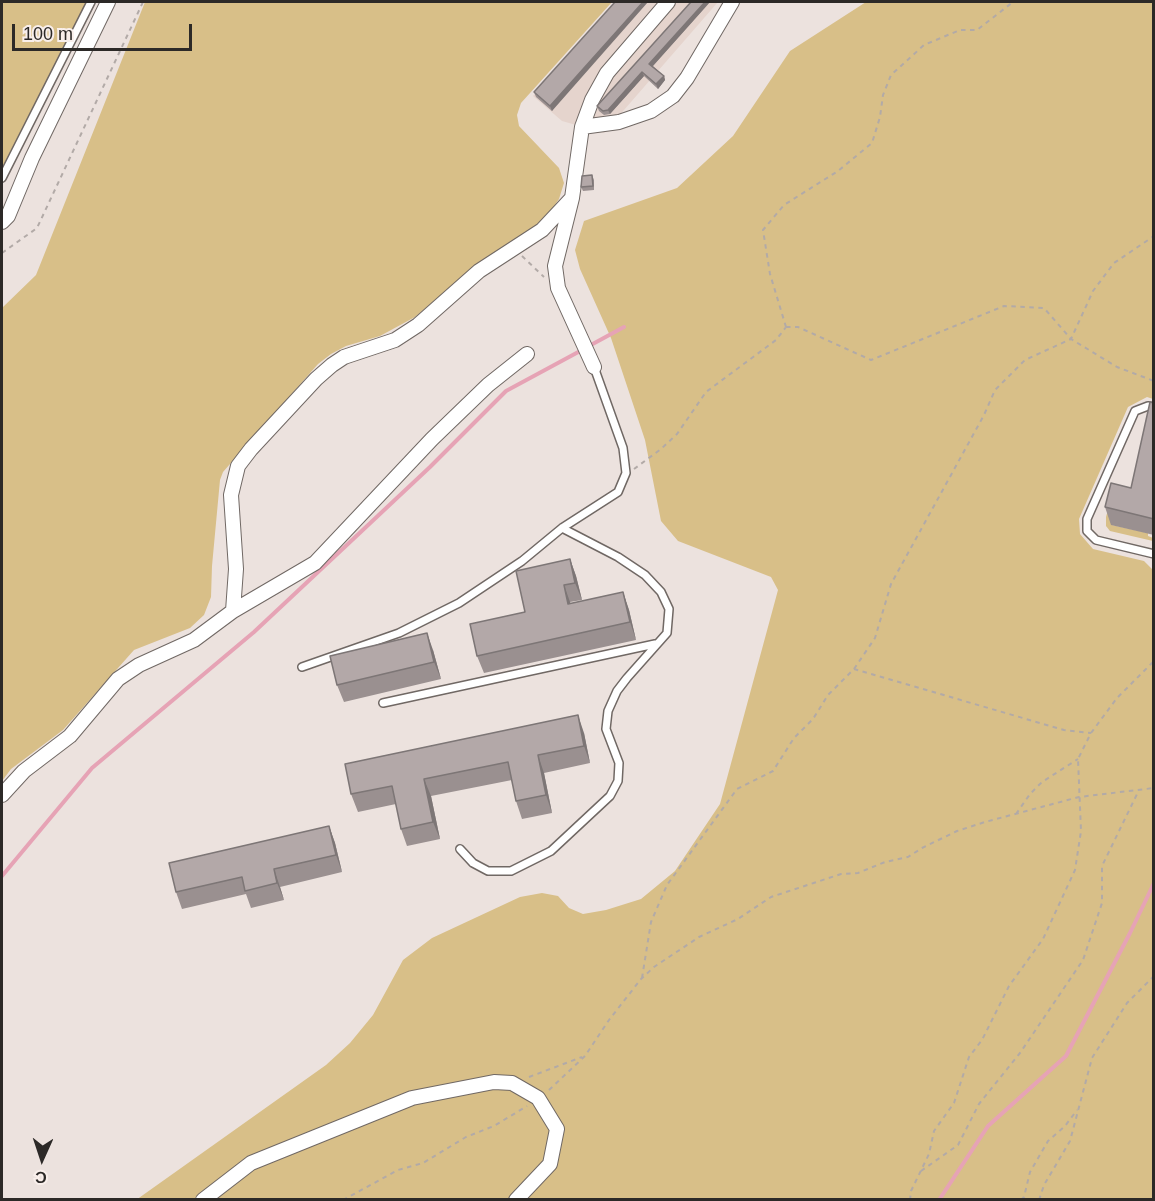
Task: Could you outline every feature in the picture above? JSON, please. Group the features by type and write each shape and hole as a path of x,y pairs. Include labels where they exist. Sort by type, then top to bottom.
{"street":[{"path":"2,222 8,216 32,158 108,2"},
{"path":"594,367 558,288 555,266 572,198 582,127 592,100 607,73 668,2"},
{"path":"582,127 619,122 651,111 673,96 687,78 732,2"},
{"path":"233,611 236,569 231,495 238,466 251,449 332,365 344,357 394,340 418,325 479,271 542,230 572,198"},
{"path":"2,795 24,771 70,736 118,679 139,665 194,640 233,611 315,563 432,440 488,385 527,354"},
{"path":"203,1200 250,1163 412,1098 494,1082 512,1083 538,1098 557,1129 550,1164 516,1200"}],"lane":[{"path":"2,178 91,2"},
{"path":"302,667 399,633 459,603 522,561 562,528 618,492 626,473 623,448 594,367"},
{"path":"1154,407 1148,406 1135,411 1087,519 1087,531 1096,540 1154,554"},
{"path":"460,849 473,863 488,871 512,871 551,851 610,796 618,782 619,763 606,729 608,711 617,691 655,644 667,633 669,609 661,592 645,575 618,556 562,528"},
{"path":"383,703 655,644"}],"path":[{"path":"2,253 37,228 143,2"},
{"path":"786,327 770,274 763,230 784,205 838,171 872,143 880,117 883,94 891,75 924,45 960,30 977,30 1013,2"},
{"path":"642,979 651,922 667,885 737,789 773,771 794,738 813,719 828,695 854,669 875,638 891,584 984,415 994,390 1025,360 1071,339 1093,291 1114,263 1154,236"},
{"path":"515,249 536,272 558,288"},
{"path":"786,327 798,327 871,360 1004,306 1044,308 1071,339 1117,368 1154,381"},
{"path":"626,473 643,464 677,434 706,392 776,340 786,327"},
{"path":"910,1200 911,1191 929,1154 934,1131 954,1103 969,1057 982,1040 1009,986 1042,939 1075,870 1081,831 1078,759 1091,733 1117,698 1154,661"},
{"path":"854,669 1064,730 1091,733"},
{"path":"1016,814 1042,782 1078,759"},
{"path":"343,1200 398,1170 423,1163 466,1137 494,1126 538,1098 556,1085 585,1056 609,1020 654,967 699,938 738,919 771,897 841,874 858,873 885,862 909,857 957,831 1016,814 1079,797 1154,788"},
{"path":"921,1172 958,1145 979,1104 1020,1053 1083,960 1102,903 1102,866 1139,790"},
{"path":"1039,1200 1044,1185 1070,1141 1092,1058 1127,1003 1154,976"},
{"path":"512,1083 585,1056"},
{"path":"1021,1200 1024,1197 1030,1172 1048,1141 1065,1126 1079,1108"}],"shaded area":[{"path":"2,2 89,2 2,170"},
{"path":"145,2 612,2 521,103 517,115 519,126 559,168 564,183 559,199 547,216 513,244 472,269 415,317 380,336 346,346 318,364 223,472 220,480 211,597 204,615 190,628 134,650 63,730 11,769 2,781 2,308 36,275"},
{"path":"616,2 718,2 604,133 562,121 533,96"},
{"path":"866,2 1153,2 1153,399 1147,397 1128,407 1079,519 1080,534 1093,549 1144,561 1153,570 1153,1199 136,1200 326,1065 350,1043 373,1015 403,960 432,938 520,897 542,893 558,896 569,908 583,914 606,910 641,899 675,871 720,804 778,590 771,577 678,541 661,521 645,440 611,338 580,269 575,250 584,221 677,188 733,136 790,51"},
{"path":"1109,506 1112,525 1148,533 1153,541 1110,531 1106,526"}],"building":[{"path":"615,2 643,2 550,106 534,92"},
{"path":"691,2 705,2 649,64 664,76 656,84 642,72 608,110 603,111 597,106"},
{"path":"592,175 593,186 581,187 582,176"},
{"path":"1150,402 1154,403 1154,519 1105,507 1111,483 1131,488"},
{"path":"570,559 575,583 564,585 568,604 623,592 630,622 477,656 470,624 525,612 516,571"},
{"path":"427,633 434,662 337,685 330,656"},
{"path":"578,715 584,746 538,755 546,795 516,801 508,762 424,779 433,822 401,829 392,786 351,794 345,764"},
{"path":"329,826 336,855 274,869 277,883 245,891 242,877 176,892 169,863"}],"waterway":[{"path":"589,346 624,327"},
{"path":"2,876 92,768 254,632 430,467 506,391 582,350"},
{"path":"939,1200 988,1126 1066,1056 1154,883"}]}
